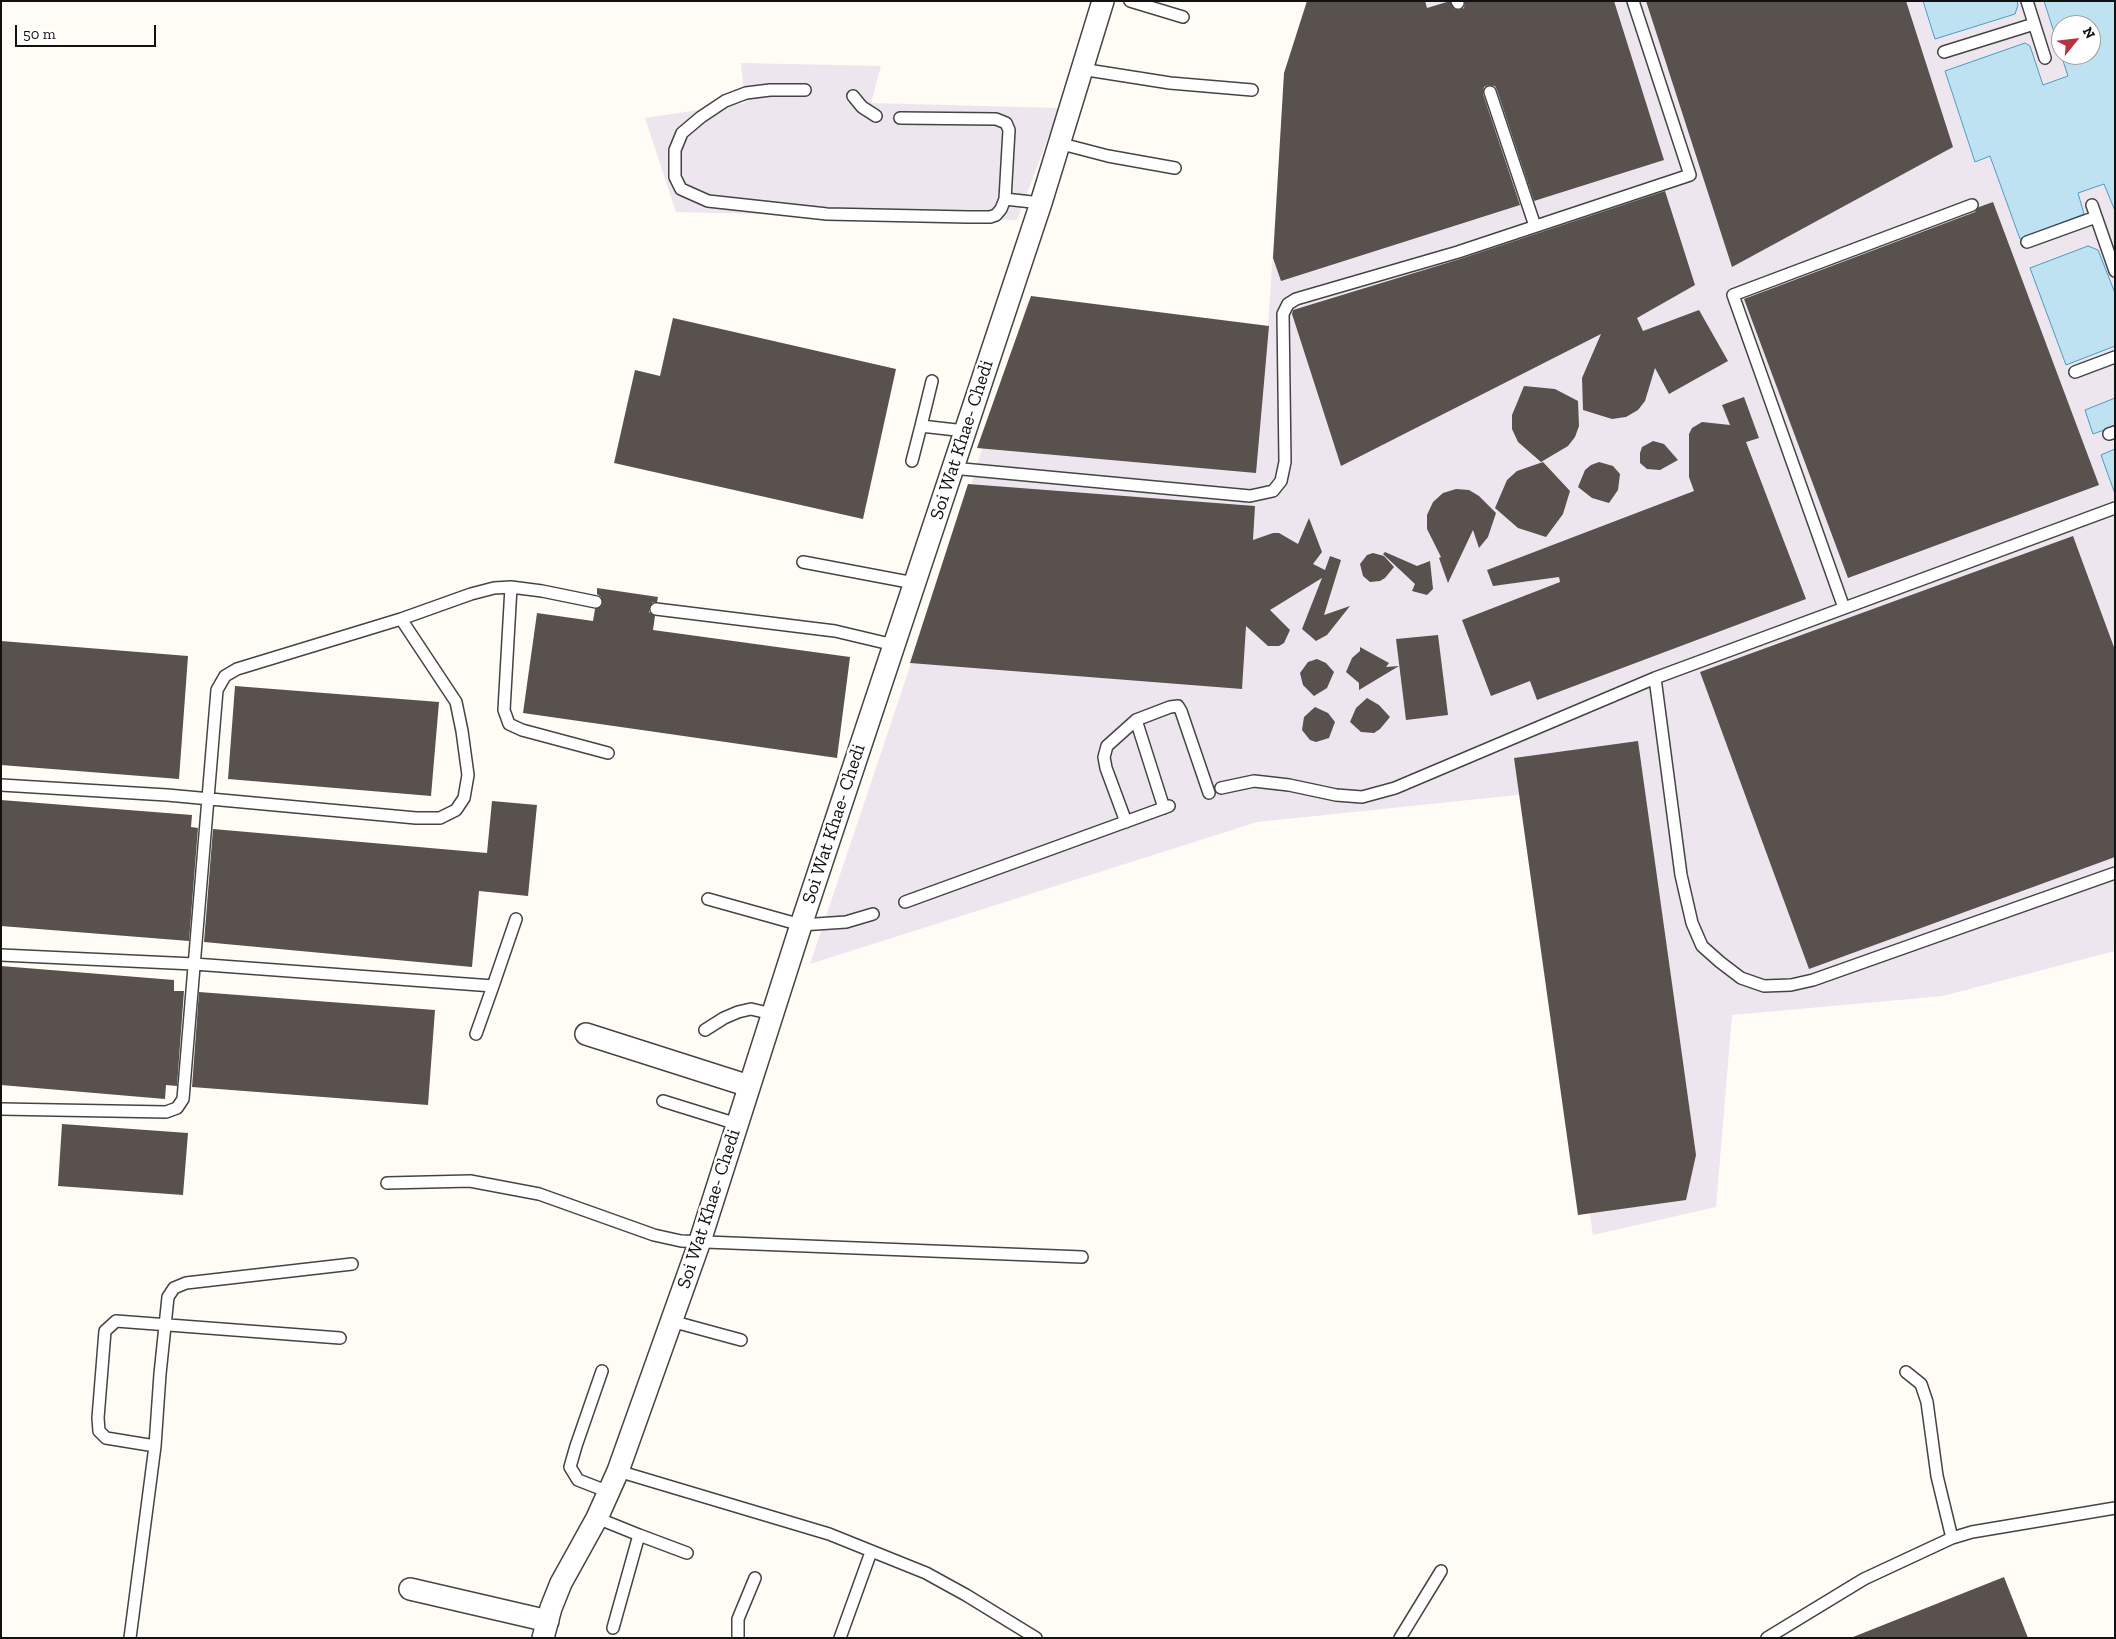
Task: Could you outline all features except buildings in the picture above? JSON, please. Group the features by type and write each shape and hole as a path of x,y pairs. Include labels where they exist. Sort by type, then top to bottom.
{"street":[{"name":"Soi Wat Khae- Chedi","path":"546,1629 561,1583 597,1518 618,1471 700,1241 801,925 1041,203 1103,1"},
{"path":"586,1034 749,1086"},
{"path":"410,1589 546,1629"}],"lane":[{"path":"1130,1 1183,17"},
{"path":"952,468 1250,496 1273,491 1281,481 1285,462 1282,314 1288,304 1296,299 1458,252 1690,174 1633,1"},
{"path":"2027,1 2045,58"},
{"path":"1944,52 2034,24"},
{"path":"1081,69 1170,82 1252,90"},
{"path":"805,90 770,90 746,93 725,101 701,117 682,133 675,150 675,177 681,189 708,201 827,214 990,217 996,215 1005,199 1009,130 1006,123 996,119 900,118"},
{"path":"1490,92 1535,226"},
{"path":"853,96 862,107 876,116"},
{"path":"1058,143 1108,156 1175,168"},
{"path":"1005,199 1041,203"},
{"path":"1844,608 1733,295 1972,205"},
{"path":"2092,205 2115,271"},
{"path":"2027,242 2096,217"},
{"path":"2075,372 2115,357"},
{"path":"912,461 932,381"},
{"path":"921,426 965,431"},
{"path":"1221,788 1254,781 1289,785 1336,795 1362,797 1395,788 1655,678 2115,508"},
{"path":"803,562 914,583"},
{"path":"1,1109 166,1112 177,1108 183,1099 217,690 225,676 237,669 401,619 471,594 494,588 511,587 542,591 596,602"},
{"path":"511,587 504,710 509,724 522,730 608,753"},
{"path":"656,609 835,631 894,645"},
{"path":"1,786 208,799 416,818 440,818 456,810 464,798 468,775 462,731 456,702 401,619"},
{"path":"1655,678 1681,875 1692,923 1702,946 1741,978 1764,986 1791,985 1813,980 2115,873"},
{"path":"1126,822 1106,768 1104,757 1107,746 1136,720 1170,707 1178,706 1182,711 1209,793"},
{"path":"905,902 1167,807 1136,720"},
{"path":"708,899 801,925 846,922 873,914"},
{"path":"476,1034 516,919"},
{"path":"1,955 194,964 493,986"},
{"path":"705,1030 738,1012 751,1009 772,1014"},
{"path":"663,1102 737,1124"},
{"path":"386,1183 470,1181 539,1194 654,1235 681,1241 1082,1257"},
{"path":"130,1638 155,1446 168,1297 174,1288 186,1283 352,1264"},
{"path":"155,1446 106,1438 99,1431 98,1418 105,1331 116,1321 129,1320 165,1325 340,1338"},
{"path":"672,1321 740,1340"},
{"path":"602,1371 570,1467 578,1480 609,1492"},
{"path":"1906,1372 1921,1384 1927,1402 1937,1476 1952,1538"},
{"path":"618,1471 828,1534 926,1574 966,1595 1036,1638"},
{"path":"1767,1638 1864,1579 1952,1538 1972,1532 2115,1508"},
{"path":"597,1518 687,1553"},
{"path":"613,1628 639,1535"},
{"path":"840,1638 871,1552"},
{"path":"1400,1638 1441,1571"},
{"path":"738,1638 738,1619 755,1578"}],"shaded area":[{"path":"1309,1 2044,1 2051,23 2051,65 2064,65 2068,76 2043,85 2030,46 2025,43 1945,72 1975,162 1990,156 2020,238 2084,214 2078,193 2104,184 2115,211 2115,951 1943,996 1732,1015 1716,1207 1593,1235 1527,794 1257,822 810,964 969,491 1028,301 1268,327 1283,95"},
{"path":"741,63 881,66 871,103 1059,108 1017,220 676,212 645,118 745,103"}],"water":[{"path":"1923,1 2017,1 2018,5 2015,14 1935,39"},
{"path":"2044,1 2115,1 2115,211 2104,184 2078,193 2084,214 2020,239 1990,156 1975,162 1945,71 2025,43 2030,46 2043,85 2068,76 2064,65 2101,65 2101,15 2051,15 2051,23"},
{"path":"2088,246 2098,250 2115,293 2115,346 2066,365 2030,268"},
{"path":"2115,398 2115,426 2093,434 2085,410"},
{"path":"2115,449 2115,494 2101,455"}]}
